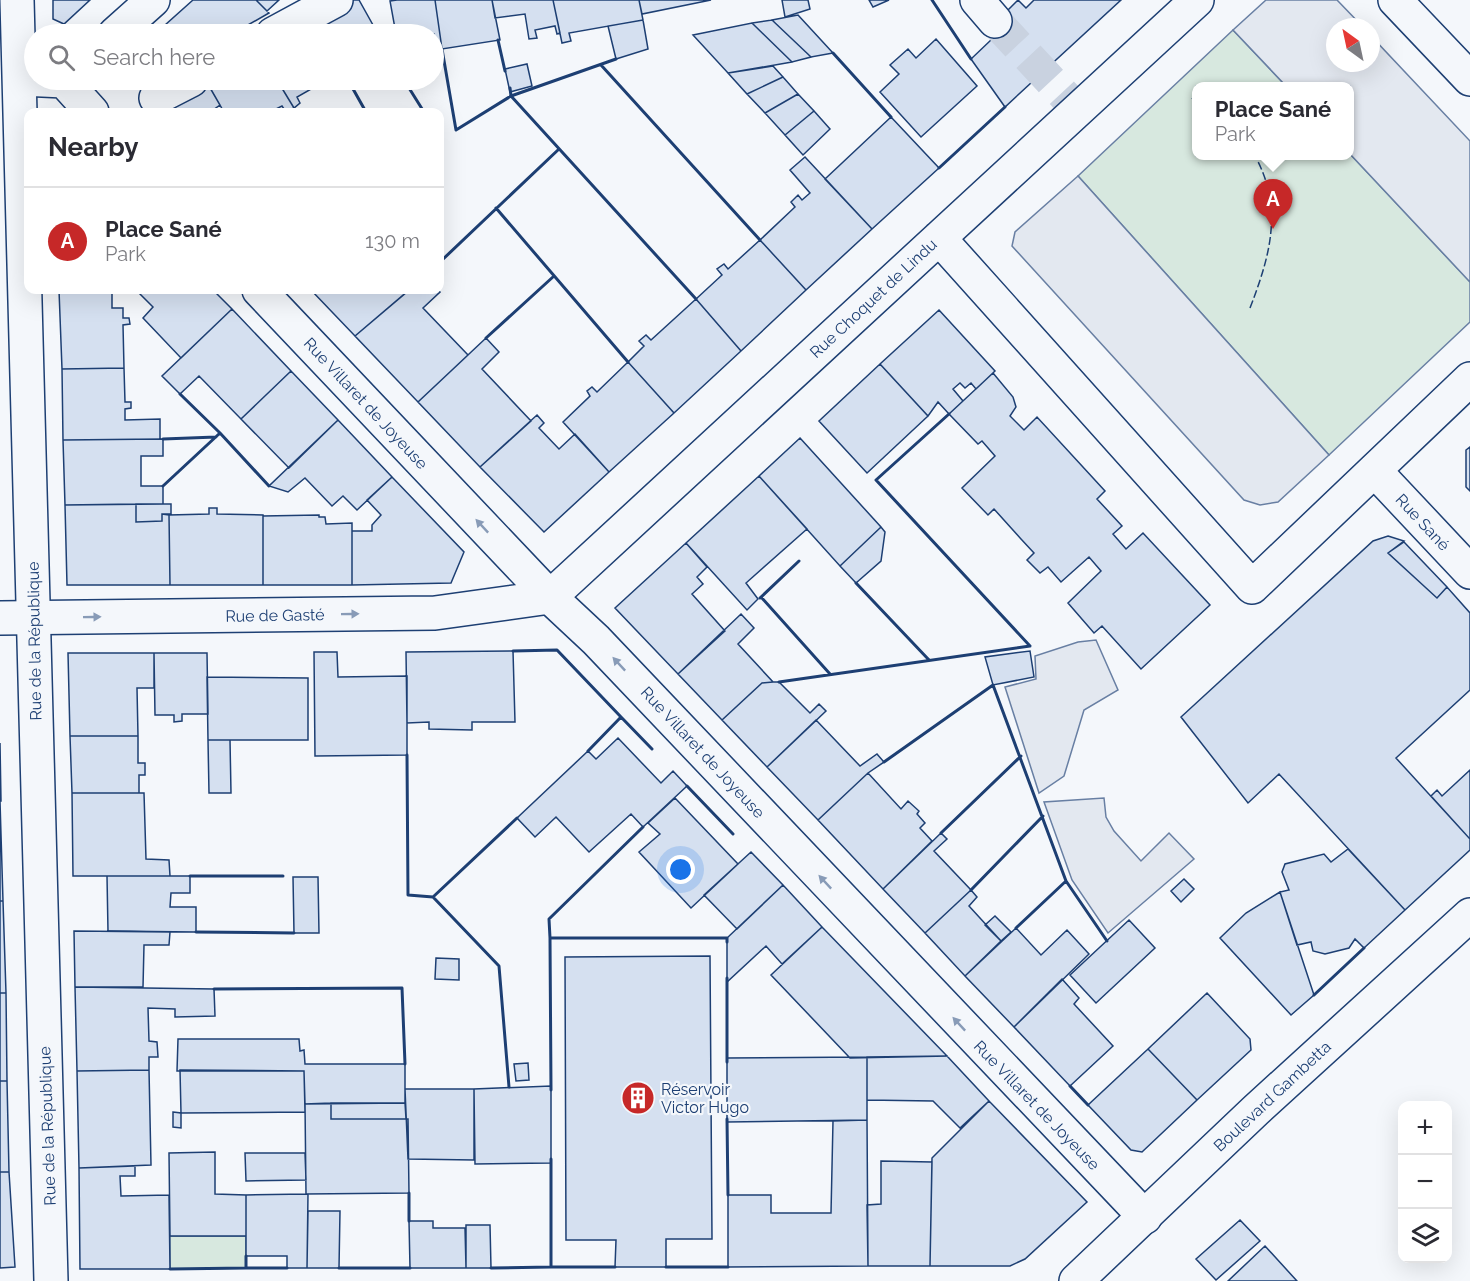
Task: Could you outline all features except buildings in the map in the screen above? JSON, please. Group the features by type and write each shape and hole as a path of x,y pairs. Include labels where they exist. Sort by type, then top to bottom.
{"street":[{"name":"Rue de la République","path":"17,0 24,214"},
{"path":"126,24 153,0"},
{"path":"292,24 336,0"},
{"name":"Rue Choquet de Lindu","path":"550,597 1197,0"},
{"path":"1395,0 1470,79"},
{"path":"74,90 90,108"},
{"path":"156,98 171,90"},
{"path":"939,238 1252,587 1376,472 1470,380"},
{"name":"Rue de la République","path":"26,294 51,1281"},
{"name":"Rue Villaret de Joyeuse","path":"263,294 550,597 596,640 1145,1217"},
{"name":"Rue Sané","path":"1376,472 1470,572"},
{"name":"Rue de Gasté","path":"0,618 435,613 550,597"},
{"name":"Boulevard Gambetta","path":"1076,1281 1256,1110 1470,915"}],"shaded area":[{"path":"1266,0 1337,0 1354,18 1326,18 1326,72 1380,72 1380,46 1470,141 1470,282 1354,158 1354,82 1282,82 1233,30"},
{"path":"1233,30 1282,82 1192,82 1192,160 1354,158 1470,282 1470,322 1329,455 1078,176"},
{"path":"1078,176 1329,455 1278,502 1260,505 1244,500 1012,246 1015,232"},
{"path":"1096,640 1118,690 1084,710 1064,776 1039,793 1005,687 1036,679 1035,656 1078,642"},
{"path":"1104,798 1106,817 1114,831 1141,861 1169,833 1194,859 1108,933 1072,880 1044,802"},
{"path":"170,1236 246,1236 246,1268 170,1269"}],"tunnel":[{"path":"995,21 1078,110"}],"fence":[{"path":"1250,308 1263,270 1271,232 1269,194 1257,160"}],"wall":[{"path":"932,0 971,59"},
{"path":"498,40 505,71"},
{"path":"833,53 891,117"},
{"path":"444,61 456,130 511,96 616,59"},
{"path":"601,65 760,240"},
{"path":"510,88 511,96 696,299"},
{"path":"354,90 364,108"},
{"path":"410,90 422,108"},
{"path":"939,168 1005,107"},
{"path":"444,258 559,149"},
{"path":"496,208 628,362"},
{"path":"486,338 554,276"},
{"path":"163,486 220,433 180,394"},
{"path":"949,414 876,480 1030,646"},
{"path":"220,433 269,486"},
{"path":"163,439 216,437"},
{"path":"760,598 799,561"},
{"path":"856,583 929,660"},
{"path":"761,597 830,674"},
{"path":"779,682 1030,646"},
{"path":"513,651 557,650 621,717 588,751"},
{"path":"884,762 993,685 1066,881 1107,941"},
{"path":"621,717 652,749"},
{"path":"407,755 408,895 433,897 499,966 509,1087"},
{"path":"941,833 1021,756"},
{"path":"687,786 733,834"},
{"path":"971,890 1043,816"},
{"path":"433,897 517,818"},
{"path":"550,938 549,919 643,827"},
{"path":"190,876 283,876"},
{"path":"1016,928 1066,881"},
{"path":"196,932 294,933"},
{"path":"551,1090 550,938 727,938 727,942"},
{"path":"1314,995 1364,948"},
{"path":"727,978 727,1062"},
{"path":"214,989 402,988 405,1064"},
{"path":"1070,1086 1088,1105"},
{"path":"727,1119 728,1195"},
{"path":"491,1268 551,1267 551,1159"},
{"path":"409,1193 409,1221"},
{"path":"170,1269 246,1268 246,1256"},
{"path":"551,1267 615,1267"},
{"path":"666,1267 728,1267"},
{"path":"246,1268 287,1268"},
{"path":"339,1268 410,1268"}],"place":[{"name":"Place Sané","path":"1273,229"},
{"name":"Réservoir Victor Hugo","path":"638,1098"}]}
